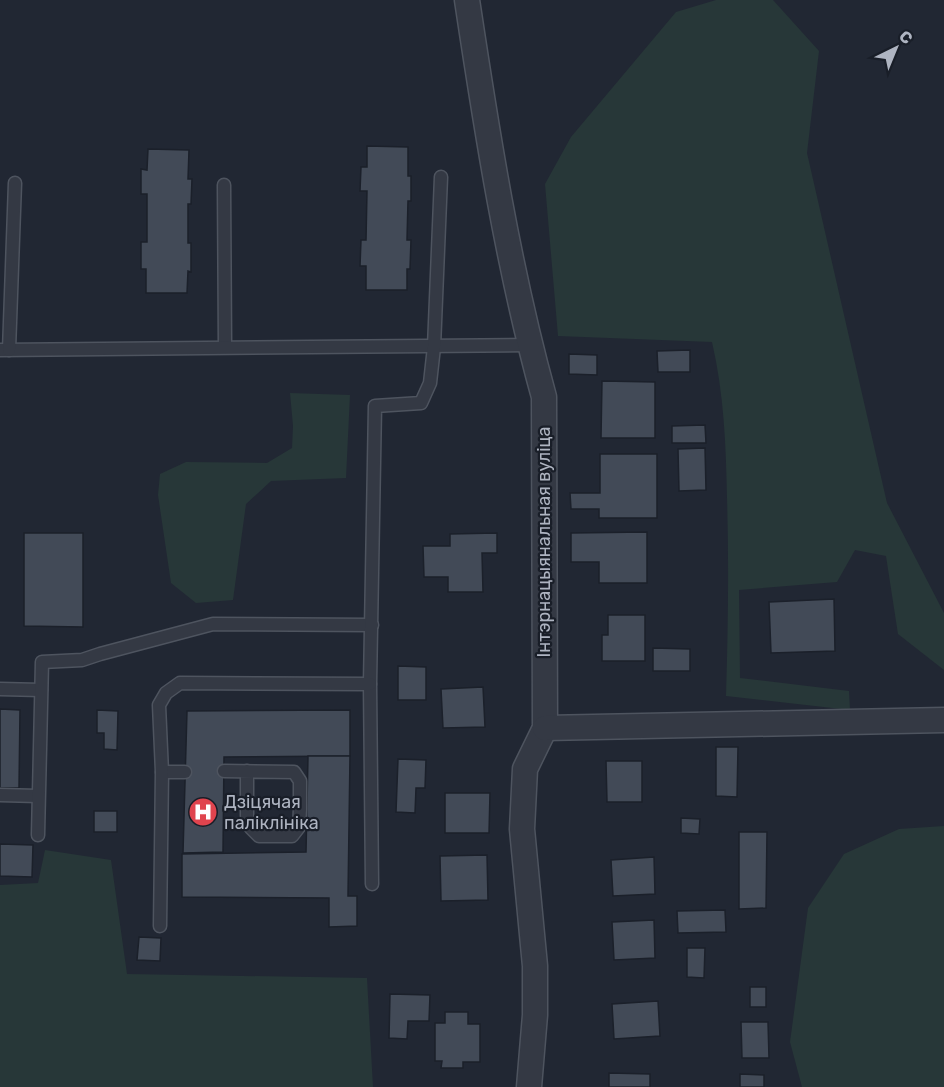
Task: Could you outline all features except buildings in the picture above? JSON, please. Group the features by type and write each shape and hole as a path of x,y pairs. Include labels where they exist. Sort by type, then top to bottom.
{"street":[{"name":"Інтэрнацыянальная вуліца","path":"467,0 486,130 529,345 544,397 545,728 525,769 522,829 535,966 535,1015 529,1087"},
{"path":"545,728 944,720"}],"lane":[{"path":"372,884 370,684 375,406 421,403 430,382 434,347 441,177"},
{"path":"15,183 4,350 529,345"},
{"path":"224,185 225,347"},
{"path":"38,835 42,662 82,660 213,624 372,625"},
{"path":"160,926 162,772 159,705 165,693 180,683 370,684"},
{"path":"0,689 41,690"},
{"path":"224,771 247,771 294,772 300,781 300,808 299,827 292,837 259,836 251,828 247,820 247,771"},
{"path":"162,772 185,772"},
{"path":"0,795 38,796"}],"shaded area":[{"path":"716,0 773,0 819,51 807,153 887,503 944,613 944,670 898,634 886,556 855,550 837,582 739,590 740,678 849,691 850,710 726,696 728,523 726,459 722,400 712,342 558,336 545,184 571,137 676,12"},
{"path":"290,393 350,395 346,478 271,481 246,504 233,600 196,603 171,583 158,495 160,474 186,462 267,463 292,448"},
{"path":"944,826 944,1087 802,1087 790,1042 808,908 844,854 899,829"},
{"path":"45,850 111,860 127,974 367,978 373,1087 0,1087 0,885 38,883"}],"place":[{"name":"Дзіцячая паліклініка","path":"203,812"}]}
